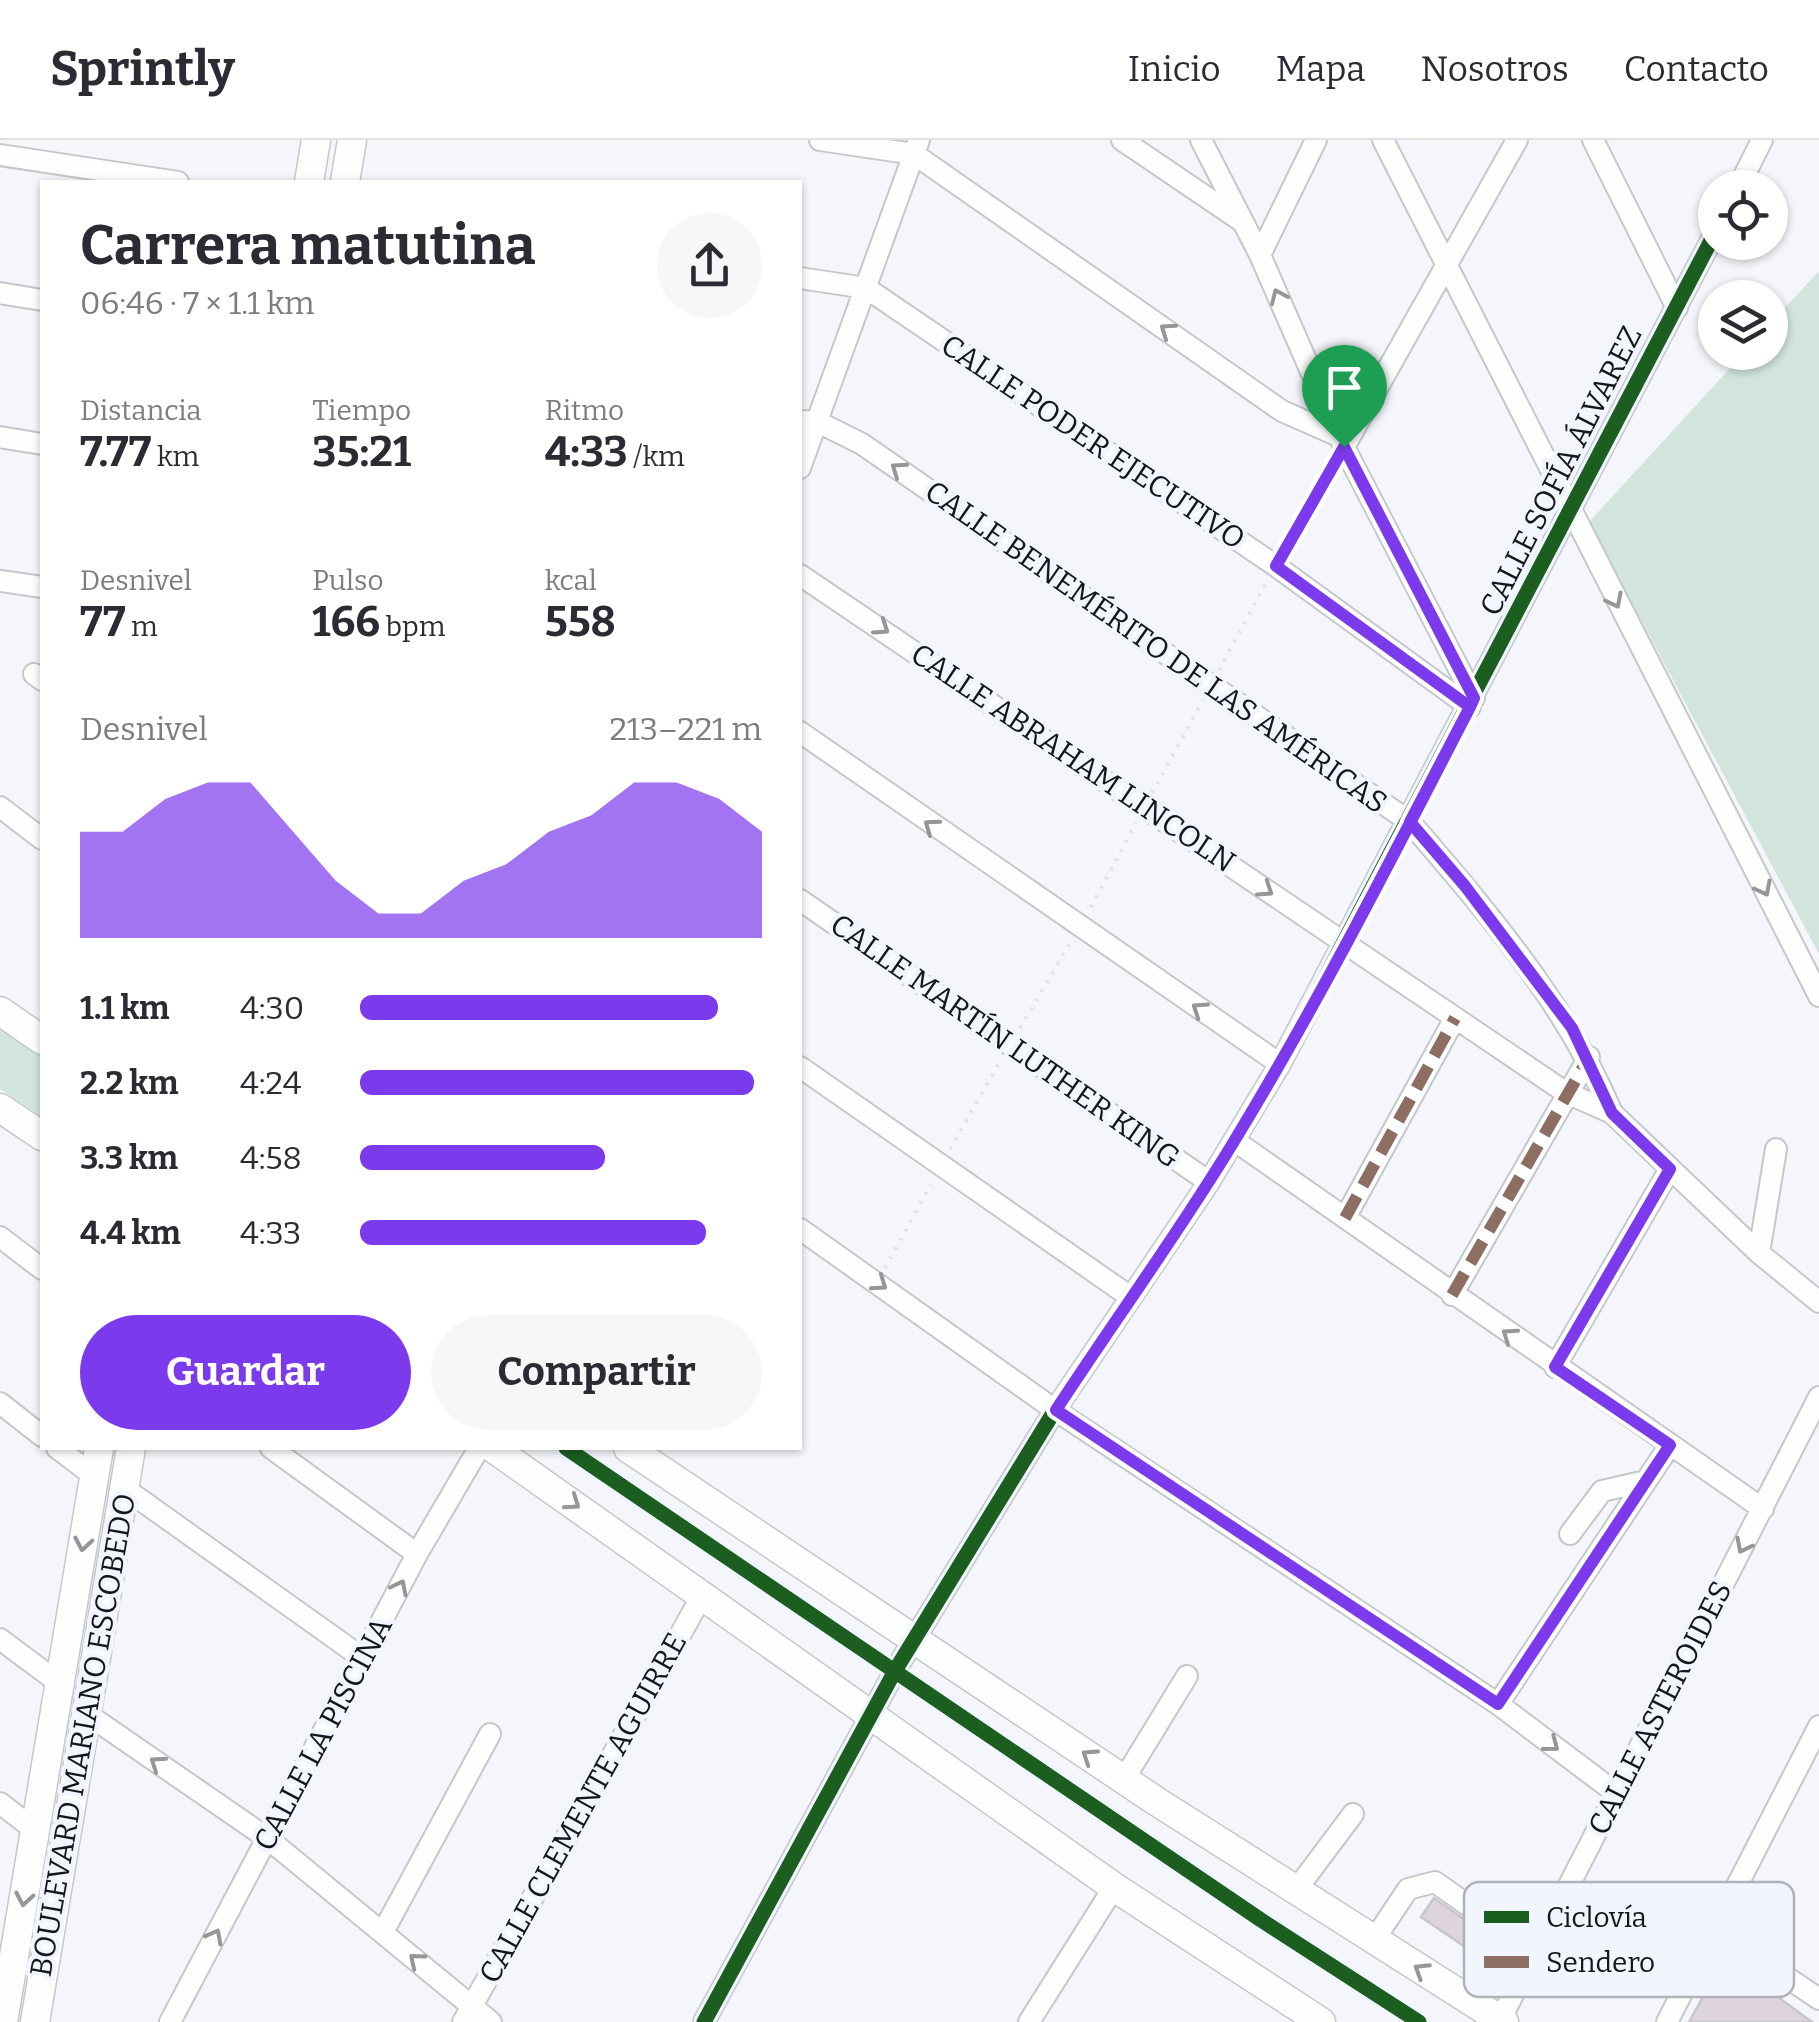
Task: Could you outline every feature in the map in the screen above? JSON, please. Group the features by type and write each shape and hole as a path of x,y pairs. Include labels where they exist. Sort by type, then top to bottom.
{"main road":[{"path":"309,180 316,140"},
{"path":"345,180 352,140"},
{"path":"0,1011 40,1039"},
{"path":"0,1108 40,1135"},
{"name":"BOULEVARD MARIANO ESCOBEDO","path":"3,2022 7,1949 36,1831 99,1450"},
{"name":"BOULEVARD MARIANO ESCOBEDO","path":"35,2022 131,1450"},
{"path":"496,1450 872,1712 1114,1887 1321,2022"},
{"path":"631,1450 1124,1779 1501,2021"}],"street":[{"path":"820,140 916,147 1282,411 1342,441"},
{"path":"1122,140 1244,223"},
{"path":"1201,140 1260,255 1342,441 1472,703"},
{"path":"1260,255 1316,140"},
{"path":"1383,140 1570,514 1819,996"},
{"path":"1342,441 1448,266 1517,140"},
{"path":"1593,140 1677,308"},
{"path":"1747,170 1762,140"},
{"path":"802,458 809,422 866,288 916,147"},
{"path":"0,155 165,180"},
{"name":"CALLE SOFÍA ÁLVAREZ","path":"704,2022 914,1640 1056,1410 1209,1182 1280,1064 1701,260"},
{"name":"CALLE PODER EJECUTIVO","path":"802,278 866,288 1472,703"},
{"path":"0,293 40,300"},
{"name":"CALLE BENEMÉRITO DE LAS AMÉRICAS","path":"809,422 862,444 1410,822 1465,886 1572,1028 1589,1057 1612,1113"},
{"path":"0,437 40,444"},
{"name":"CALLE ABRAHAM LINCOLN","path":"802,576 1565,1092 1612,1113"},
{"path":"0,581 40,588"},
{"path":"802,733 1280,1064"},
{"path":"0,807 40,837"},
{"name":"CALLE MARTÍN LUTHER KING","path":"802,901 1209,1182"},
{"path":"1345,1218 1455,1018"},
{"path":"1452,1295 1565,1092 1589,1057"},
{"path":"802,1068 1129,1296"},
{"path":"1612,1113 1759,1254 1819,1302"},
{"path":"1235,1141 1762,1509"},
{"path":"1759,1254 1776,1148"},
{"path":"1555,1367 1670,1169"},
{"path":"802,1230 1056,1410 1498,1704 1616,1793"},
{"path":"0,1237 40,1267"},
{"name":"CALLE ASTEROIDES","path":"1570,1882 1819,1397"},
{"path":"0,1404 40,1434"},
{"path":"1498,1704 1670,1445"},
{"path":"60,1450 94,1476"},
{"path":"274,1450 417,1554"},
{"name":"CALLE LA PISCINA","path":"170,2022 417,1554 477,1450"},
{"path":"1570,1534 1602,1491 1646,1482"},
{"path":"124,1488 364,1659"},
{"name":"CALLE CLEMENTE AGUIRRE","path":"468,2014 703,1594"},
{"path":"0,1639 59,1683"},
{"path":"1124,1779 1187,1676"},
{"path":"87,1714 267,1838 383,1932 468,2014 491,2022"},
{"path":"1739,1882 1819,1726"},
{"path":"383,1932 490,1734"},
{"path":"0,1803 36,1831"},
{"path":"1296,1890 1353,1814"},
{"path":"1374,1940 1408,1889 1435,1882 1464,1903"},
{"path":"1028,2022 1114,1887"},
{"path":"1794,1982 1819,1999"},
{"name":"CALLE ASTEROIDES","path":"1501,2021 1512,1997"},
{"path":"1666,2022 1679,1997"}],"path":[{"path":"1276,566 1342,441"}],"green space":[{"path":"1819,271 1819,954 1589,522 1728,370 1788,370 1788,305"},
{"path":"0,1027 40,1055 40,1116 0,1089"}],"building":[{"path":"1434,1898 1464,1919 1464,1946 1421,1917"},
{"path":"1703,1997 1778,1997 1812,2022 1689,2022"}],"marked path":[{"path":"1345,1218 1455,1018"},
{"path":"1452,1295 1589,1057"}],"cycle path":[{"path":"704,2022 896,1669 1055,1410 1209,1182 1280,1064 1701,260"},
{"path":"569,1450 1261,1920 1419,2022"}],"route":[{"path":"1344,447 1276,566 1470,707 1410,822 1465,886 1572,1028 1589,1057 1612,1113 1670,1169 1555,1367 1670,1445 1498,1704 1056,1410 1235,1141 1280,1064 1410,822 1470,707 1474,698 1344,447"}]}
